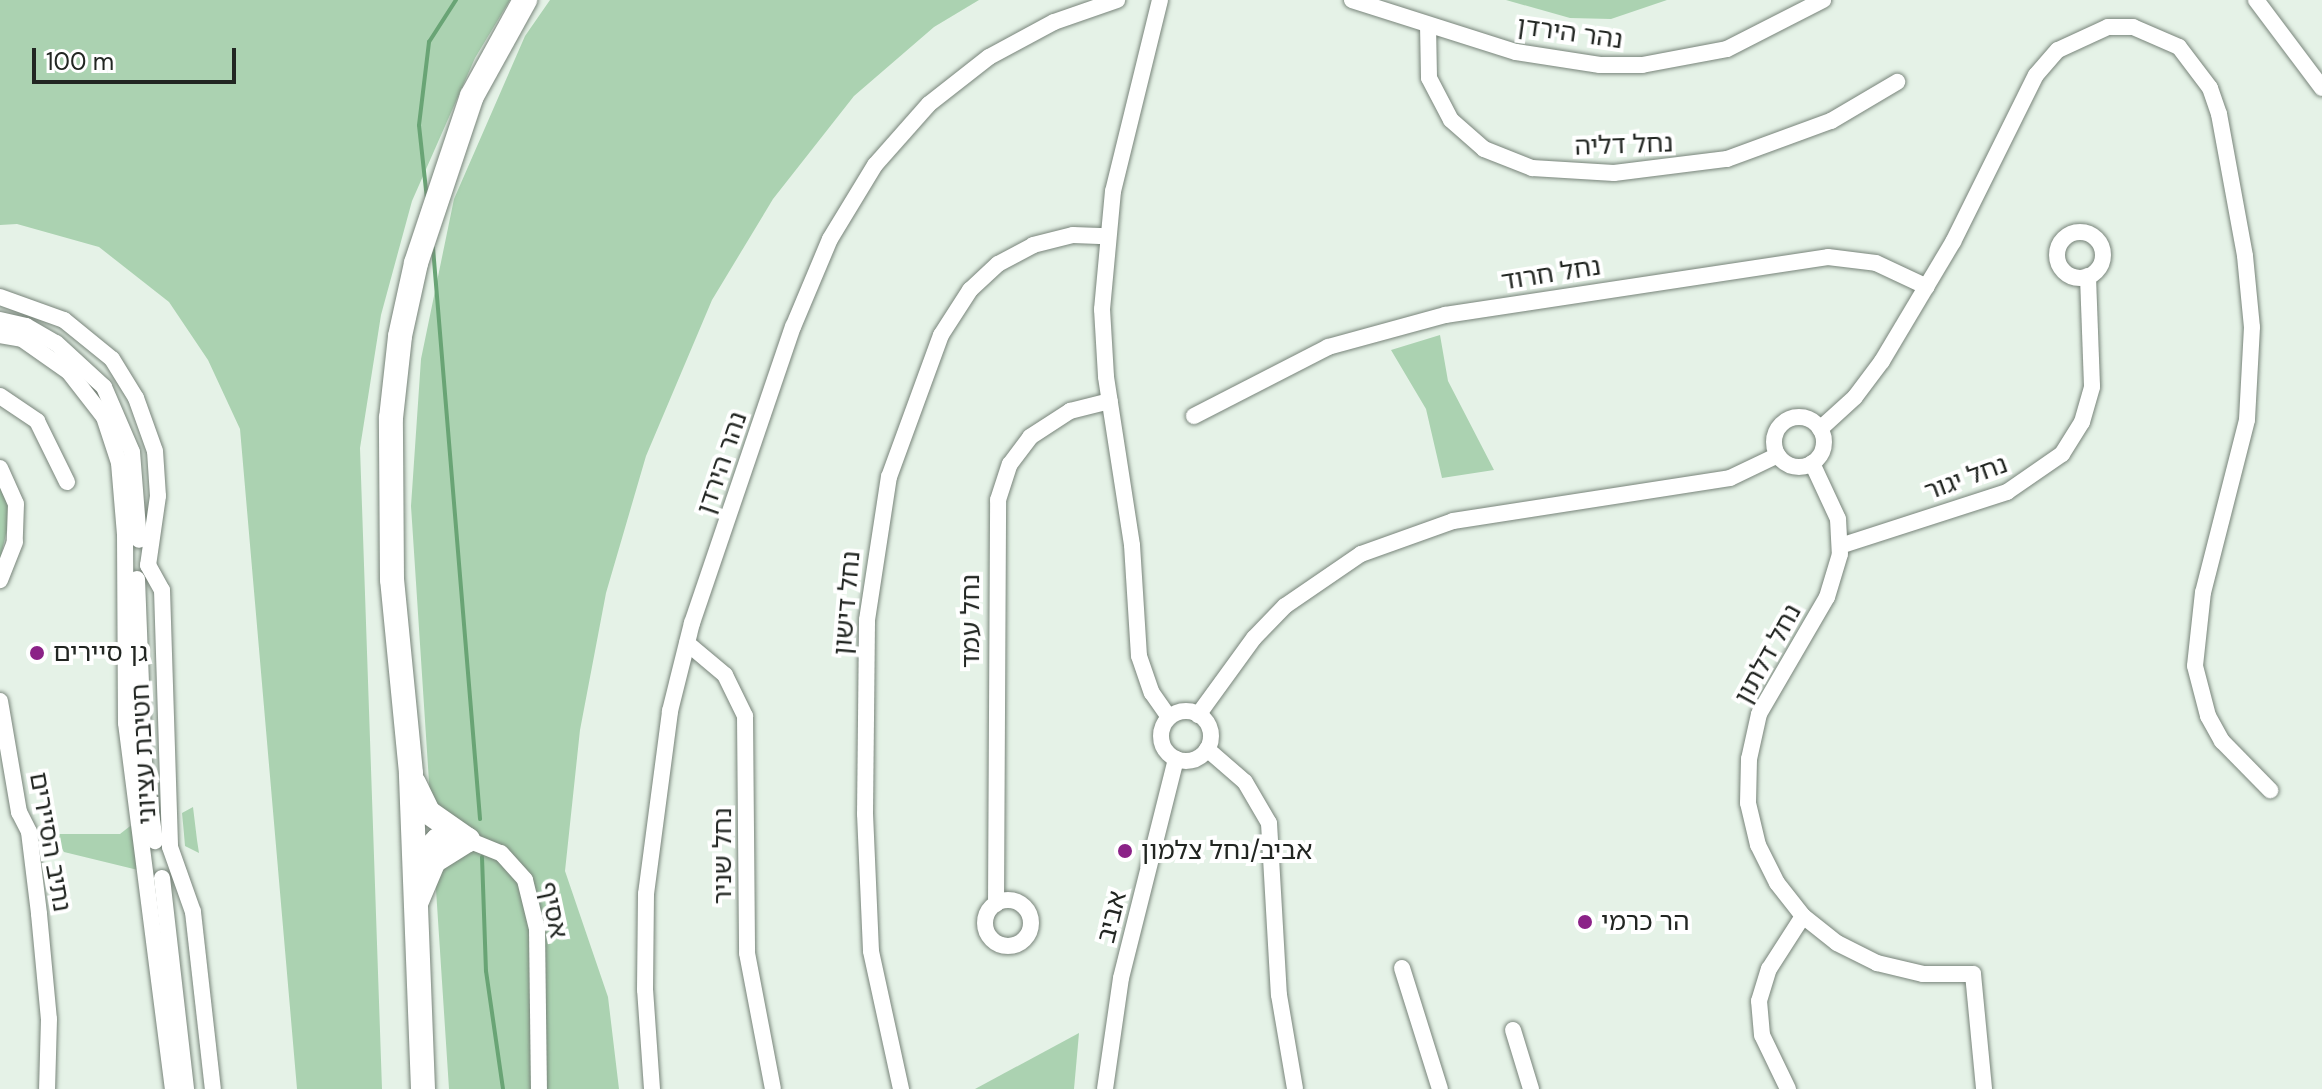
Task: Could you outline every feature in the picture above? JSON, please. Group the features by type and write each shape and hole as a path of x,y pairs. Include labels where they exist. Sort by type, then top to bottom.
{"main road":[{"path":"423,1089 411,773 389,511 400,336 416,263 472,96 525,0"},
{"path":"411,773 428,812 468,840 434,861 415,907"}],"street":[{"name":"נהר הירדן","path":"652,1089 645,978 649,847 661,755 687,643 793,327 830,239 875,165 929,104 989,57 1054,22 1117,0"},
{"path":"1160,0 1106,236 1102,320 1110,401 1132,545 1139,656 1152,693 1169,717"},
{"name":"נהר הירדן","path":"1352,0 1428,25 1558,60 1642,65 1727,49 1823,0"},
{"path":"2256,0 2322,88"},
{"name":"נחל דליה","path":"1428,25 1429,78 1442,108 1484,149 1532,168 1614,173 1727,159 1820,126 1897,82"},
{"path":"1820,429 1869,379 1927,287 2016,111 2036,75 2058,50 2083,34 2133,27 2168,41 2197,66 2219,114 2239,217 2252,359 2242,450 2203,592 2195,666 2203,703 2222,741 2270,790"},
{"name":"נחל דישון","path":"901,1089 874,976 866,856 867,620 889,477 941,335 970,290 998,264 1033,245 1073,235 1106,236"},
{"name":"נחל חרוד","path":"1194,416 1328,347 1455,313 1817,258 1876,263 1927,287"},
{"name":"נחל יגור","path":"1840,546 2007,492 2062,454 2082,422 2092,386 2088,276"},
{"name":"חטיבת עציוני","path":"0,297 40,308 85,334 126,378 155,451 158,496 131,581 126,723 158,858 186,1089"},
{"name":"חטיבת עציוני","path":"0,320 56,343 104,387 132,452 140,548 131,581"},
{"name":"חטיבת עציוני","path":"0,335 22,339 48,354 91,396 104,417 119,463 140,548 162,590 158,858 173,1089"},
{"path":"0,396 37,421 67,482"},
{"name":"נחל עמד","path":"996,904 998,500 1010,464 1030,437 1070,411 1110,401"},
{"path":"1805,417 1820,429 1823,447 1812,463 1790,465 1778,455 1775,436 1786,421 1805,417"},
{"path":"1198,715 1254,638 1285,606 1361,554 1453,521 1730,478 1778,455"},
{"name":"נחל דלתון","path":"1812,463 1833,504 1840,546 1827,597 1759,714 1749,759 1748,803 1758,845 1777,883 1803,916 1837,943 1877,963 1923,974 1973,974 1984,1089"},
{"path":"0,468 16,504 15,542 0,580"},
{"name":"נחל שניר","path":"687,643 725,675 745,716 747,953 773,1089"},
{"name":"נתיב הסיירים","path":"0,701 19,812 29,832 38,902 49,1019 47,1089"},
{"path":"1184,711 1198,715 1210,730 1207,749 1195,759 1176,759 1161,742 1169,717 1184,711"},
{"path":"1207,749 1245,782 1269,823 1279,995 1295,1089"},
{"name":"אביב","path":"1105,1089 1121,978 1176,759"},
{"name":"אסיף","path":"412,861 435,837 486,844 515,865 530,898 539,965 539,1089"},
{"name":"חטיבת עציוני","path":"158,858 183,877 193,912 213,1089"},
{"path":"1788,1089 1762,1035 1759,1001 1769,969 1803,916"},
{"path":"1402,968 1440,1089"},
{"path":"1513,1030 1531,1089"}],"green space":[{"path":"0,0 510,0 475,58 412,201 381,315 360,448 382,1089 297,1089 240,429 208,360 169,302 99,247 17,224 0,225"},
{"path":"550,0 979,0 934,27 854,96 773,199 712,300 646,456 606,593 580,730 565,871 608,997 619,1089 449,1089 411,506 421,359 454,199 525,36"},
{"path":"1506,0 1667,0 1611,19 1570,18"},
{"path":"1440,335 1448,381 1494,470 1442,478 1426,409 1391,350"},
{"path":"0,481 11,512 0,560"},
{"path":"193,807 199,853 185,846 182,813"},
{"path":"134,823 142,871 64,852 53,834 120,834"},
{"path":"1079,1033 1074,1089 975,1089"}],"waterway":[{"path":"427,199 419,125 429,42 456,0"},
{"path":"433,248 480,819"},
{"path":"482,857 486,971 503,1089"}],"place":[{"name":"גן סיירים","path":"37,653"},
{"name":"אביב/נחל צלמון","path":"1125,851"},
{"name":"הר כרמי","path":"1585,922"}]}
